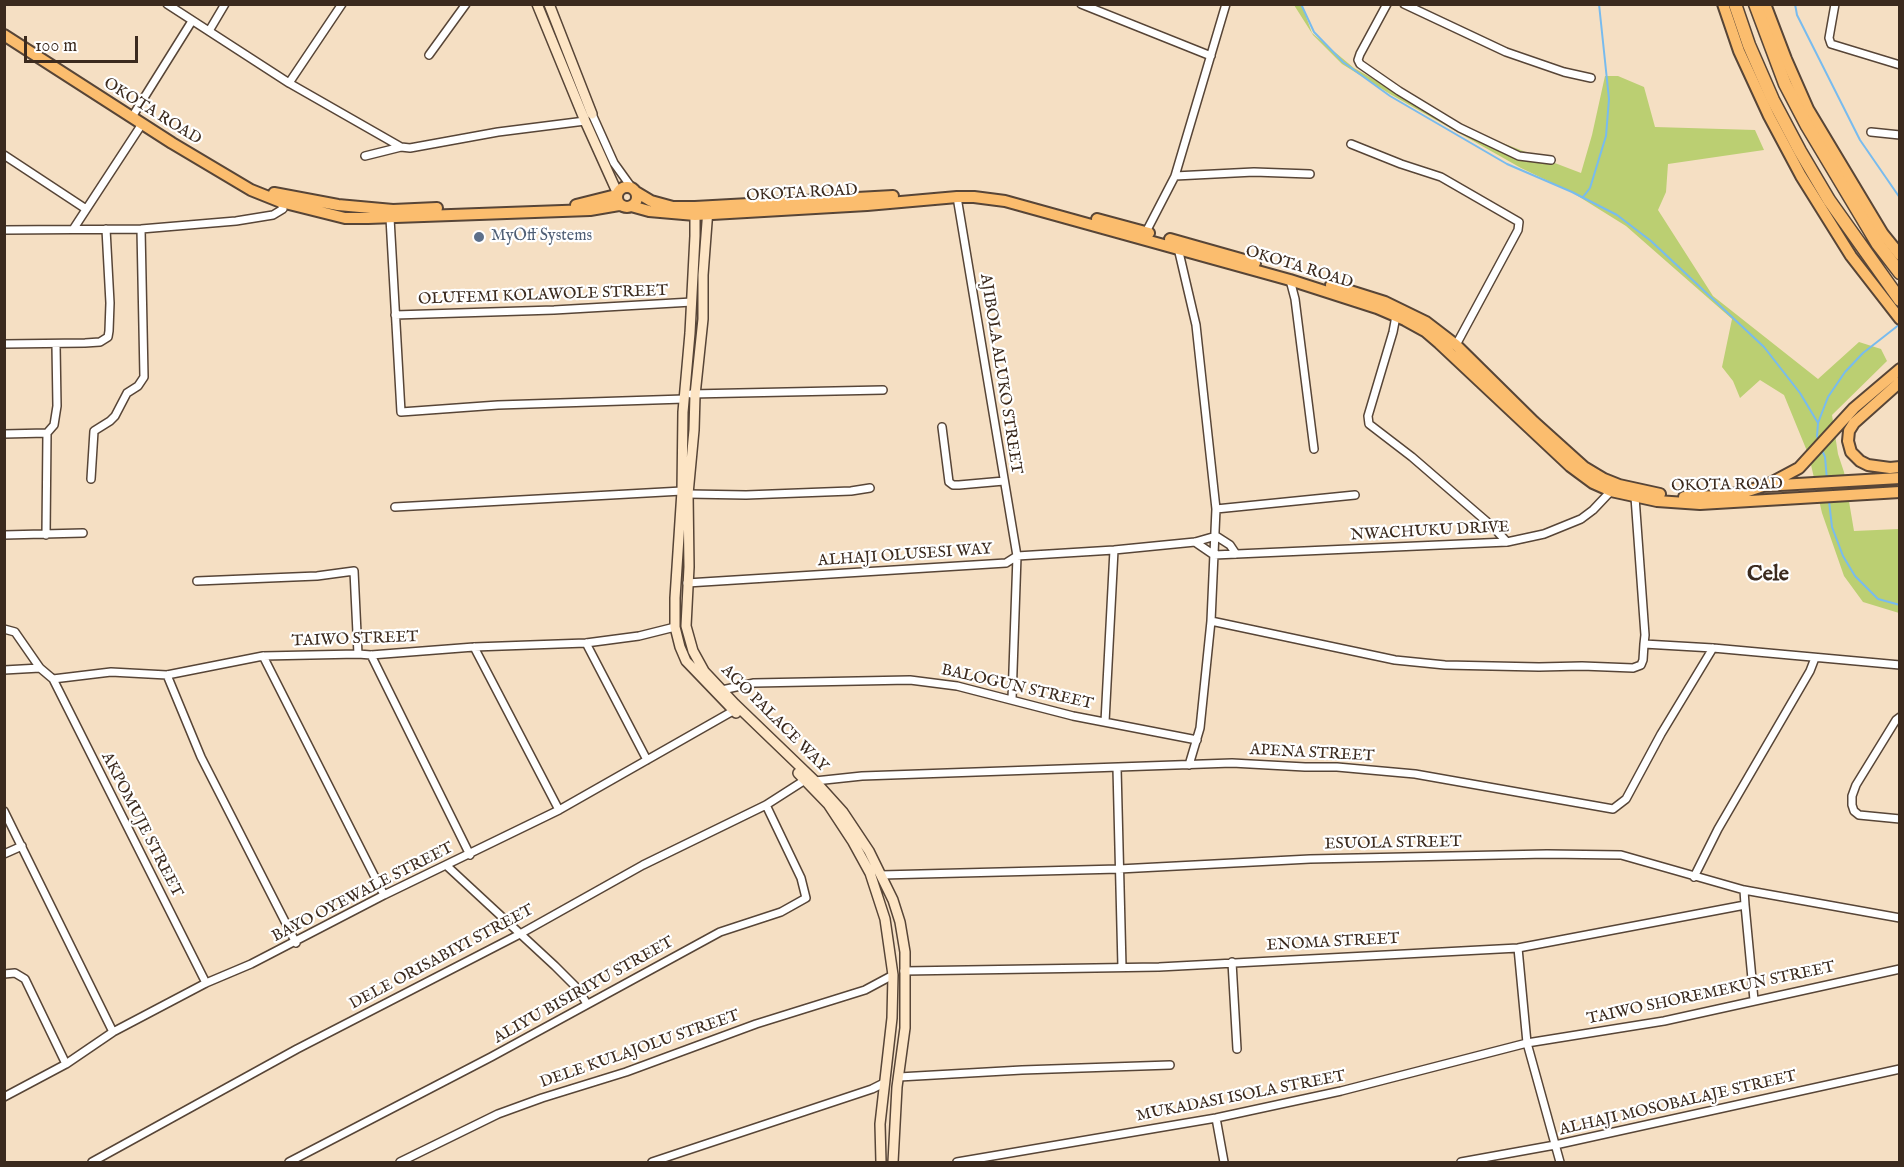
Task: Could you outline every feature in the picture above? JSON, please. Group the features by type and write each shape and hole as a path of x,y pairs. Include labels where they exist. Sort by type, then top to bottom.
{"highway":[{"path":"1735,4 1749,45 1773,100 1800,151 1895,301"},
{"path":"1755,4 1785,84 1807,126 1877,243 1899,273"}],"main road":[{"path":"537,4 589,117"},
{"path":"549,4 618,197 625,208 637,200 634,190 622,188 618,197"},
{"path":"1723,4 1739,51 1769,116 1801,176 1851,256 1895,301 1899,319"},
{"path":"1765,4 1808,109 1883,234 1899,255"},
{"name":"OKOTA ROAD","path":"4,35 142,124 251,190 281,202 345,218 390,218 590,210 618,197"},
{"name":"OKOTA ROAD","path":"224,173 273,193 338,206 393,210 576,205 618,197"},
{"name":"OKOTA ROAD","path":"634,190 662,205 695,211"},
{"name":"OKOTA ROAD","path":"631,206 649,211 695,211 968,192 1017,199 1218,252 1396,316 1425,331 1584,467 1604,479 1655,494 1720,500 1763,486 1899,478"},
{"name":"OKOTA ROAD","path":"708,210 867,205 974,196 1005,201 1364,295 1398,307 1426,322 1456,345 1490,385 1570,466 1593,483 1611,491 1680,504 1720,500 1807,499 1899,492"},
{"name":"AGO PALACE WAY","path":"708,210 703,275 703,320 695,395 694,430 676,579 675,627 686,661 733,711 810,780 840,821 870,873 885,919 894,975 892,1018 880,1124 881,1162"},
{"name":"AGO PALACE WAY","path":"695,211 692,302 684,396 685,493 689,557 686,626 693,651 705,671 843,812 869,851 887,886 900,922 905,952 905,1028 894,1130 893,1162"},
{"path":"1763,486 1791,473 1806,461 1854,408 1899,369"},
{"path":"1899,382 1859,418 1851,427 1848,436 1851,452 1860,461 1876,466 1899,467"},
{"path":"880,1124 894,1130"},
{"path":"880,1138 894,1143"}],"street":[{"path":"167,4 289,83 401,147"},
{"path":"209,31 225,4"},
{"path":"289,83 342,4"},
{"path":"429,55 466,4"},
{"path":"1081,4 1211,56"},
{"path":"1146,232 1175,176 1226,4"},
{"path":"1387,4 1360,54 1358,60 1360,64 1460,128 1519,156 1551,160"},
{"path":"1404,4 1506,52 1564,72 1592,78"},
{"path":"1835,4 1829,38 1831,44 1899,65"},
{"path":"132,117 192,21"},
{"path":"365,156 401,147 410,148 589,117 614,163 634,190"},
{"path":"74,228 142,124"},
{"path":"1871,132 1899,135"},
{"path":"1351,144 1441,177 1519,222 1518,230 1456,345"},
{"path":"4,155 86,209"},
{"path":"1175,176 1254,172 1310,174"},
{"name":"AJIBOLA ALUKO STREET","path":"957,197 1017,556 1012,699"},
{"path":"4,230 141,229 252,220 273,215 283,209 281,202"},
{"path":"390,218 401,412 695,395 883,390"},
{"path":"4,344 56,345 100,342 109,335 110,303 106,229"},
{"path":"91,478 94,431 115,416 127,393 138,386 144,377 141,229"},
{"path":"1178,248 1196,325 1216,509 1211,621 1197,740 1189,765"},
{"path":"1290,277 1295,299 1314,449"},
{"name":"OLUFEMI KOLAWOLE STREET","path":"395,315 554,310 692,302"},
{"path":"1396,316 1368,416 1369,424 1412,457 1507,542"},
{"path":"46,535 47,433 54,425 57,406 56,345"},
{"path":"942,428 949,482 959,485 1004,482"},
{"path":"4,434 47,433"},
{"path":"395,507 685,493 746,495 850,491 870,488"},
{"name":"NWACHUKU DRIVE","path":"1214,555 1507,542 1544,534 1581,519 1611,491"},
{"path":"1216,509 1355,495"},
{"path":"1211,621 1395,660 1445,665 1633,668 1641,665 1643,660 1646,635 1635,497"},
{"path":"4,535 83,533"},
{"path":"1216,536 1230,545 1236,554"},
{"name":"ALHAJI OLUSESI WAY","path":"687,583 1006,563 1017,556 1195,542 1216,536"},
{"path":"1195,542 1214,555"},
{"path":"1106,722 1114,550"},
{"path":"197,581 317,576 354,572 358,654"},
{"name":"TAIWO STREET","path":"53,679 111,672 167,675 263,656 371,655 474,647 586,643 639,636 675,627"},
{"path":"4,629 15,632 40,668 53,679"},
{"path":"586,643 646,760"},
{"path":"1644,644 1899,665"},
{"path":"474,647 559,810"},
{"name":"APENA STREET","path":"810,780 862,776 1232,763 1337,767 1415,774 1613,809 1626,799 1661,734 1713,648"},
{"path":"371,655 470,855"},
{"path":"263,656 384,896"},
{"path":"1694,877 1718,829 1810,671 1815,658"},
{"path":"4,670 40,668"},
{"path":"167,675 201,757 296,943"},
{"name":"AKPOMUJE STREET","path":"53,679 206,983"},
{"name":"BALOGUN STREET","path":"722,690 754,683 910,680 957,686 1073,716 1197,740"},
{"name":"BAYO OYEWALE STREET","path":"4,1097 66,1064 113,1032 206,983 296,943 384,896 559,810 733,711"},
{"path":"1899,717 1856,785 1852,805 1854,811 1859,815 1899,819"},
{"path":"1117,768 1122,967"},
{"name":"DELE ORISABIYI STREET","path":"92,1162 297,1049 520,934 643,865 766,805 810,780"},
{"name":"ALIYU BISIRIYU STREET","path":"289,1162 491,1057 720,932 781,912 806,898 801,878 766,805"},
{"path":"4,811 113,1032"},
{"path":"4,854 21,846"},
{"name":"ESUOLA STREET","path":"881,875 1119,868 1310,859 1535,854 1621,855 1744,890 1899,918"},
{"path":"447,866 572,983 587,1004"},
{"path":"1744,890 1754,1000"},
{"name":"ENOMA STREET","path":"904,971 1160,967 1518,948 1745,905"},
{"path":"1518,948 1527,1043 1560,1162"},
{"path":"1232,962 1238,1049"},
{"name":"TAIWO SHOREMEKUN STREET","path":"1527,1043 1664,1021 1899,969"},
{"path":"4,974 15,973 25,979 66,1064"},
{"name":"DELE KULAJOLU STREET","path":"400,1162 498,1114 626,1072 756,1024 865,990 894,975"},
{"name":"MUKADASI ISOLA STREET","path":"957,1162 1216,1118 1341,1091 1527,1043"},
{"path":"899,1077 1170,1065"},
{"name":"ALHAJI MOSOBALAJE STREET","path":"1461,1162 1556,1145 1899,1069"},
{"path":"652,1162 872,1089 884,1083"},
{"path":"1216,1118 1224,1162"}],"green space":[{"path":"1294,5 1302,5 1312,33 1354,68 1455,125 1581,173 1605,76 1618,76 1644,87 1655,127 1755,130 1764,150 1668,164 1666,192 1658,210 1713,296 1818,379 1859,342 1881,349 1887,361 1832,415 1854,531 1899,529 1899,613 1863,602 1844,576 1822,513 1809,456 1784,395 1760,380 1740,398 1733,381 1722,367 1732,319 1626,226 1573,193 1521,168 1390,94 1342,64 1313,35"}],"waterway":[{"path":"1301,4 1314,32 1343,62 1390,96 1507,164 1572,192 1617,215 1651,241 1764,347 1800,393 1818,423"},
{"path":"1583,197 1590,188 1606,136 1609,99 1599,4"},
{"path":"1795,4 1797,15 1860,140 1900,198"},
{"path":"1819,442 1818,423 1828,397 1845,372 1863,353 1900,324"},
{"path":"1822,450 1825,457 1827,480"},
{"path":"1829,501 1832,527 1843,556 1855,576 1878,599 1900,605"}],"place":[{"name":"MyOff Systems","path":"479,237"}],"district":[{"name":"Cele","path":"1768,575"}]}
